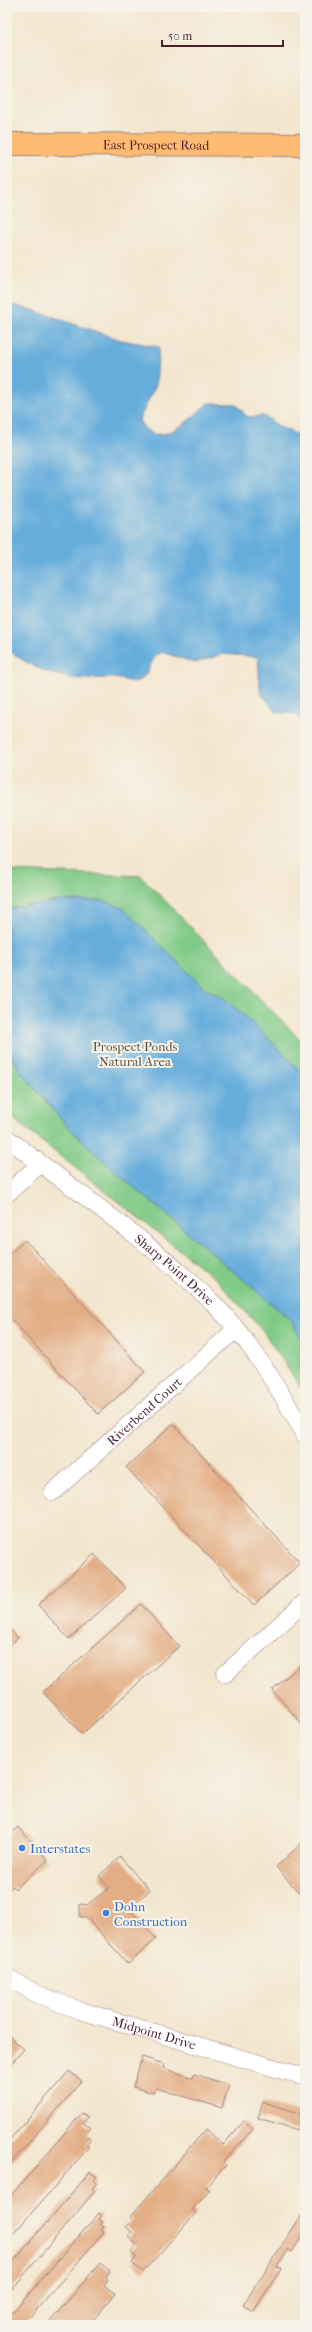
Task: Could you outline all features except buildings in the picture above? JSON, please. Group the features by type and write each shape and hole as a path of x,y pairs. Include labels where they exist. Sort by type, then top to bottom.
{"main road":[{"name":"East Prospect Road","path":"7,144 299,145"}],"street":[{"name":"Sharp Point Drive","path":"7,1138 163,1259 216,1306 266,1368 305,1435"},
{"path":"7,1194 40,1164"},
{"name":"Riverbend Court","path":"53,1492 235,1330"},
{"path":"225,1674 305,1602"},
{"name":"Midpoint Drive","path":"7,1978 35,1993 78,2010 305,2077"}],"green space":[{"name":"Prospect Ponds Natural Area","path":"7,871 141,876 305,1045 305,1394 263,1331 216,1279 7,1114"}],"water":[{"path":"7,304 33,310 121,340 159,347 156,384 139,420 146,430 155,434 164,434 183,424 208,403 236,404 247,417 264,416 282,428 305,438 305,724 296,714 276,712 260,692 258,657 223,654 195,663 162,652 155,657 142,678 132,682 117,678 89,679 55,675 35,667 7,649"},
{"name":"Prospect Ponds Natural Area","path":"58,901 104,901 123,908 204,988 224,998 256,1026 305,1076 305,1347 292,1321 109,1166 70,1129 19,1070 7,1046 7,912 12,908"}],"place":[{"name":"Interstates","path":"22,1848"},
{"name":"Dohn Construction","path":"106,1913"}]}
